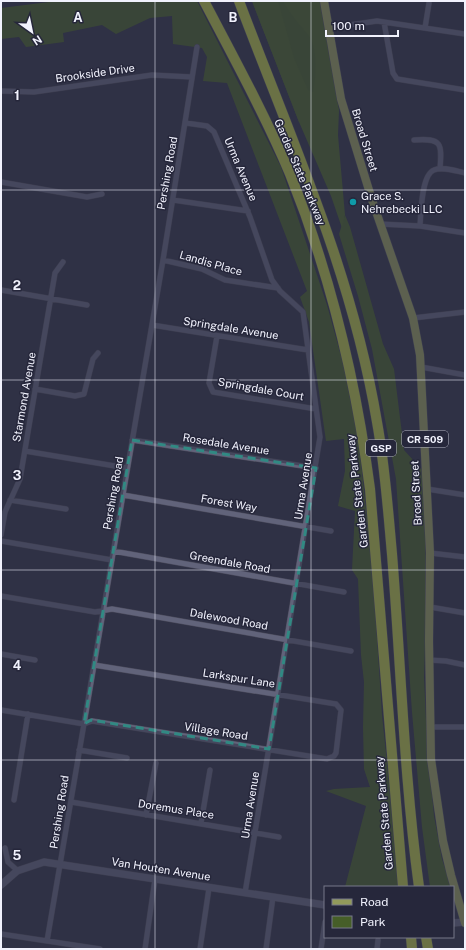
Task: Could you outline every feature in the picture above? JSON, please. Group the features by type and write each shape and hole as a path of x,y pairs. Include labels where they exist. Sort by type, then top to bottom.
{"highway":[{"name":"Garden State Parkway","path":"204,1 271,132 298,196 329,285 352,379 363,433 370,489 403,886"},
{"name":"Garden State Parkway","path":"239,1 304,165 337,259 363,352 374,405 385,477 408,774 419,886"},
{"path":"410,938 412,949"},
{"path":"426,938 428,949"}],"main road":[{"name":"Broad Street","path":"324,1 341,99 380,224 413,318 421,367 430,553 429,660 430,727 433,772 443,841 465,922"},
{"name":"Van Houten Avenue","path":"1,885 18,871 38,862 61,863 155,880 324,905"},
{"path":"454,923 465,922"}],"street":[{"path":"425,28 430,3"},
{"path":"329,28 372,21 465,34"},
{"path":"384,22 393,73 397,79 465,90"},
{"name":"Pershing Road","path":"47,941 186,123 197,47"},
{"name":"Brookside Drive","path":"1,91 34,92 152,75 192,77"},
{"name":"Urma Avenue","path":"186,123 207,126 214,132 248,211 272,280 278,288 303,312 320,437 307,527 245,893"},
{"path":"414,140 432,139 439,143 441,148 440,169"},
{"path":"420,226 426,178 432,171 440,169 465,173"},
{"path":"1,182 87,197 102,194"},
{"path":"173,200 248,211"},
{"path":"380,224 420,226 465,233"},
{"name":"Landis Place","path":"163,260 202,269 225,280 278,288"},
{"name":"Starmond Avenue","path":"1,535 5,512 18,486 55,273 63,262"},
{"path":"1,290 87,305"},
{"path":"413,318 465,312"},
{"name":"Springdale Avenue","path":"152,325 308,350"},
{"name":"Springdale Court","path":"217,336 209,383 213,392 316,409"},
{"path":"35,389 75,396 84,394 93,359 98,353"},
{"path":"421,367 465,375"},
{"name":"Rosedale Avenue","path":"132,440 316,468"},
{"path":"24,451 128,468"},
{"path":"427,489 465,495"},
{"name":"Forest Way","path":"123,495 331,531"},
{"path":"10,500 66,509"},
{"path":"1,541 112,560"},
{"name":"Greendale Road","path":"113,551 344,592"},
{"path":"430,553 465,557"},
{"name":"Dalewood Road","path":"1,596 95,612 112,609 351,651"},
{"path":"430,607 465,613"},
{"path":"1,654 35,660"},
{"path":"429,660 446,661 465,665"},
{"name":"Larkspur Lane","path":"94,664 338,704 341,710 337,747"},
{"name":"Village Road","path":"1,710 84,724 92,720 327,759 334,756 337,747"},
{"path":"14,800 28,714"},
{"path":"430,727 465,727"},
{"path":"80,750 127,758"},
{"path":"146,815 156,763"},
{"path":"200,823 210,770"},
{"name":"Doremus Place","path":"71,802 278,837"},
{"path":"5,848 8,862 18,871"},
{"path":"145,949 155,880"},
{"path":"200,949 209,888"},
{"path":"266,949 273,897"},
{"path":"321,949 324,929"},
{"path":"1,934 100,949"},
{"path":"377,949 378,940"}],"highlighted area":[{"path":"132,440 316,468 269,749 91,720 84,724"}],"green space":[{"path":"57,1 197,1 281,167 327,305 343,363 359,442 373,576 382,715 400,886 345,886 366,806 326,791 334,789 370,787 364,769 364,682 361,655 358,579 352,570 355,511 338,506 345,471 344,439 326,441 309,322 300,297 307,291 227,83 203,81 207,57 202,48 173,44 172,16 150,18 116,34 102,25 63,33 64,42 26,47 19,37 1,39 1,8"},
{"path":"252,1 320,1 339,111 299,122"},
{"path":"252,1 278,1 294,58 308,90 313,92 316,63 314,48 309,36 290,12 284,1 320,1 339,111 338,135 345,215 342,228 331,196 299,122"},
{"path":"345,215 350,227 383,344 394,369 404,450 423,471 427,589 424,677 427,741 434,816 442,859 451,886 430,886 422,827 412,712 396,479 372,349 339,234"}],"place":[{"name":"Grace S. Nehrebecki LLC","path":"353,202"}]}
